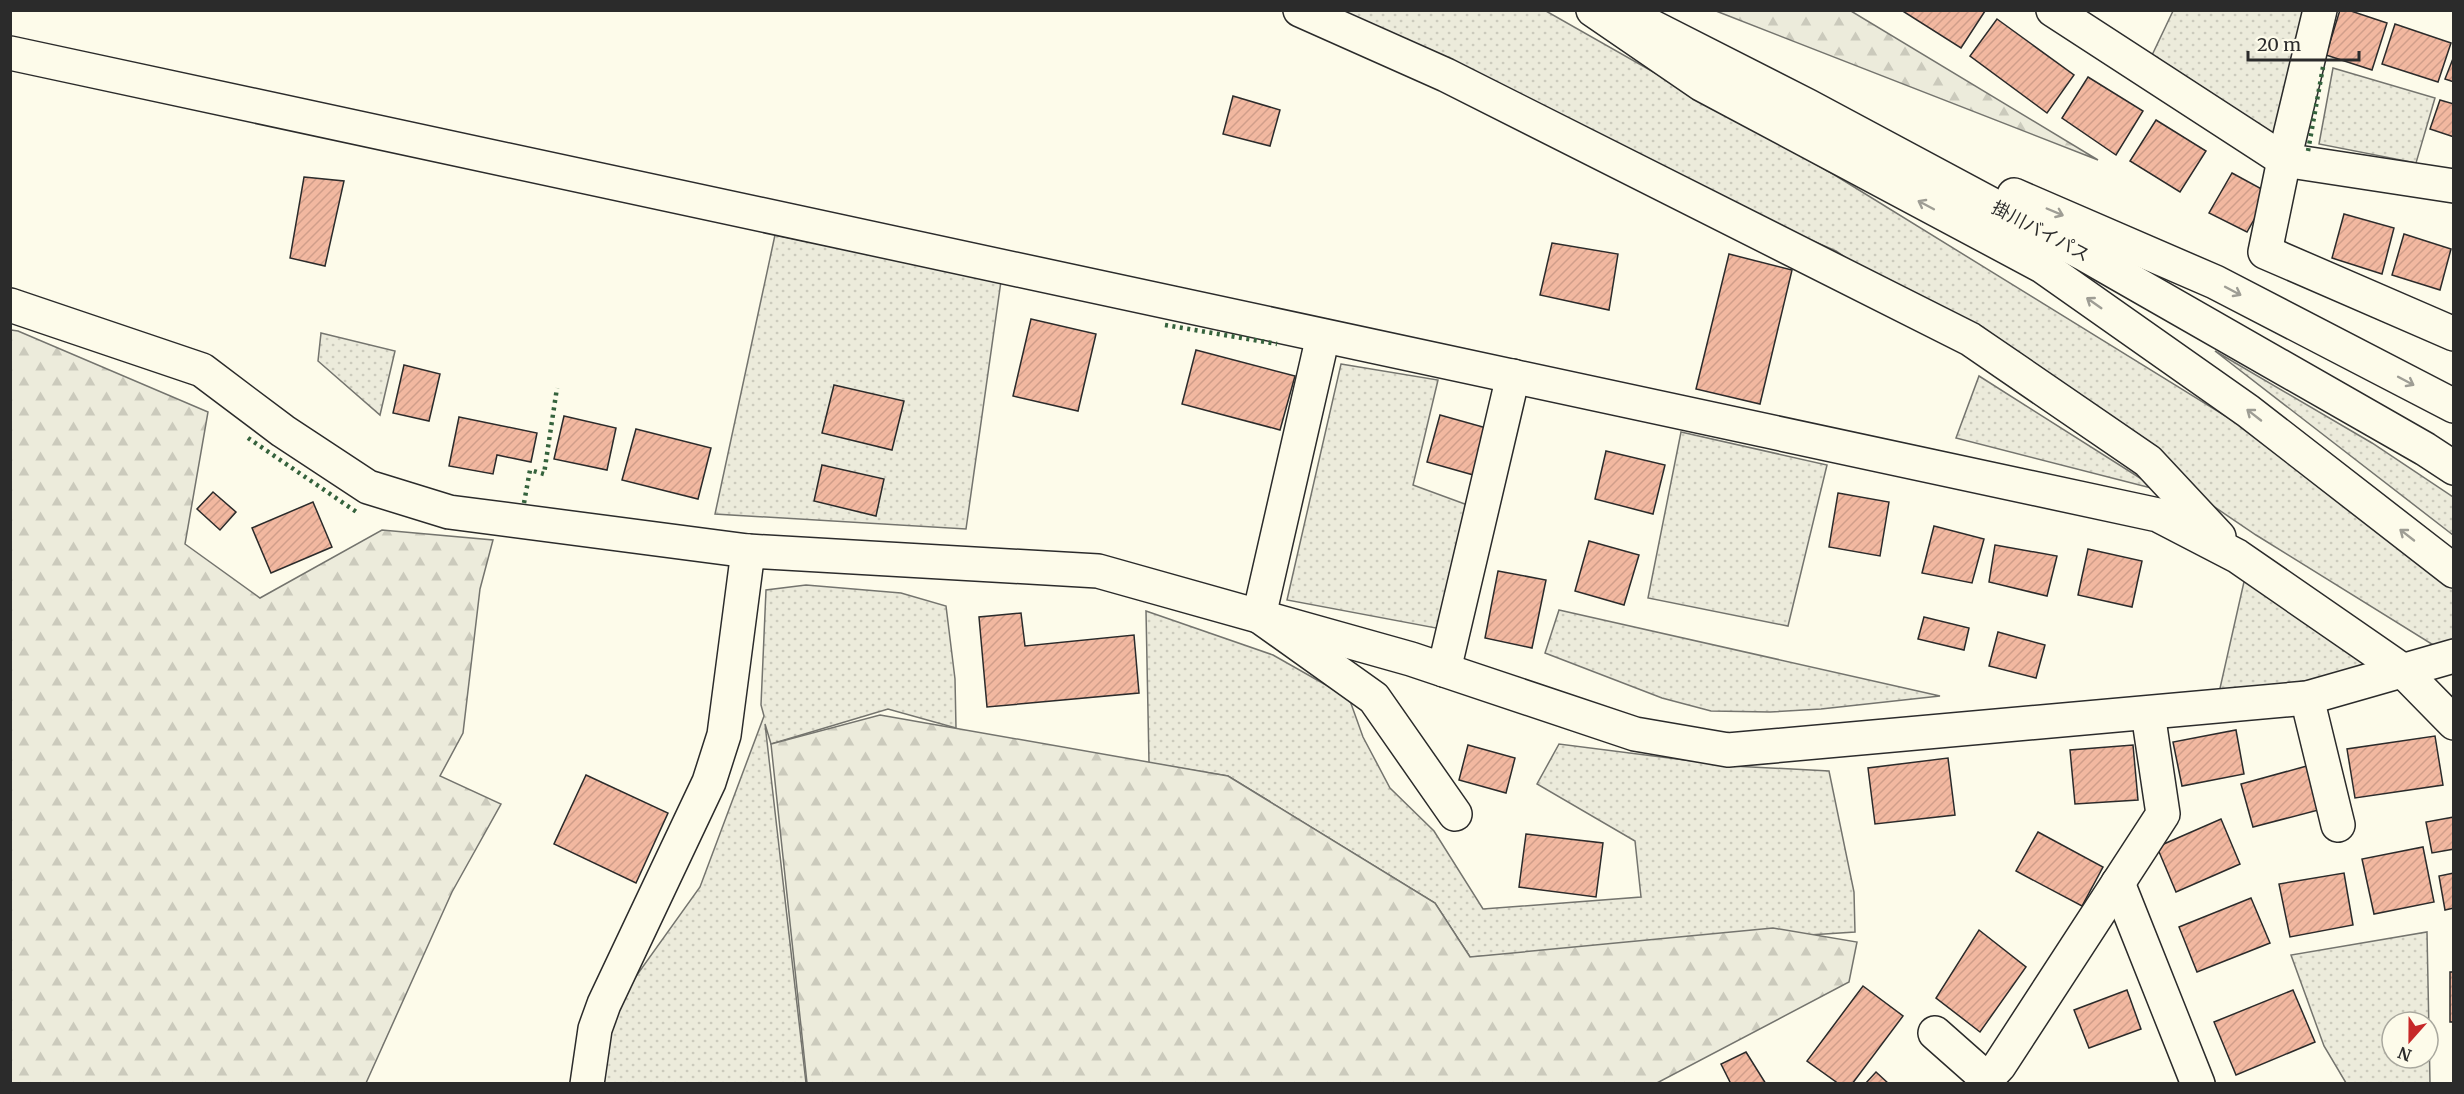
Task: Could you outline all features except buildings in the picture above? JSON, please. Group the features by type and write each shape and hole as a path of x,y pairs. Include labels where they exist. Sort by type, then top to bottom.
{"main road":[{"path":"1300,10 1446,75 1970,339 2148,461 2237,556"},
{"path":"1593,10 1701,84 2042,267 2248,411 2454,571"},
{"name":"掛川バイパス","path":"1620,10 1808,106 2084,254 2425,449 2454,468"},
{"path":"2053,10 2284,160 2454,186"},
{"path":"2320,10 2284,160 2265,252 2454,333"},
{"path":"10,53 2158,515 2237,556 2454,695"},
{"path":"1808,106 2216,282 2454,406"},
{"path":"10,305 202,370 283,431 368,487 449,512 748,550 1098,571 1444,670 1635,734 1728,750 2307,698 2454,656"},
{"path":"1259,616 1323,336"},
{"path":"1444,670 1513,376"},
{"path":"587,1083 596,1029 603,1004 710,782 724,735 748,550"},
{"path":"1259,616 1374,698 1455,814"},
{"path":"2409,668 2454,723"},
{"path":"2307,698 2338,825"},
{"path":"1935,1033 1984,1081 1999,1066 2163,814 2148,713"},
{"path":"2118,883 2198,1083"}],"green space":[{"path":"1294,11 1546,11 1833,174 2258,436 2453,583 2453,654 2451,656 2256,535 1836,251 1526,116"},
{"path":"1716,11 1851,11 2098,160"},
{"path":"2173,11 2320,11 2287,146 2145,70"},
{"path":"2333,68 2435,98 2416,163 2319,144"},
{"path":"775,235 1001,281 966,529 715,514"},
{"path":"11,330 208,412 185,544 260,598 382,530 493,540 480,589 463,733 440,776 501,804 452,892 366,1083 11,1083"},
{"path":"321,333 395,351 380,415 318,361"},
{"path":"2215,351 2372,443 2453,497 2453,535"},
{"path":"1341,364 1438,380 1413,485 1473,507 1441,629 1287,600"},
{"path":"1979,376 2159,490 1956,438"},
{"path":"1681,432 1827,465 1788,626 1648,598"},
{"path":"2248,564 2402,670 2216,706"},
{"path":"806,585 901,593 946,606 955,679 956,728 888,709 771,744 765,724 806,1083 603,1084 614,1007 700,887 764,716 761,705 766,590"},
{"path":"1559,610 1940,696 1821,709 1770,712 1711,711 1662,698 1545,653"},
{"path":"1146,611 1273,655 1349,698 1363,737 1390,788 1434,831 1483,909 1641,897 1635,841 1537,784 1559,744 1732,766 1829,771 1854,892 1855,932 1470,957 1435,903 1228,776 1149,763"},
{"path":"880,715 1228,776 1435,903 1470,957 1773,928 1857,942 1849,982 1657,1083 807,1083 771,744"},
{"path":"2427,932 2429,1010 2380,1010 2380,1070 2430,1070 2430,1083 2346,1083 2324,1046 2291,955"}],"hedge":[{"path":"2308,151 2323,67"},
{"path":"1165,325 1277,344"},
{"path":"524,503 530,470 544,474 557,388"},
{"path":"248,438 358,513"}]}
